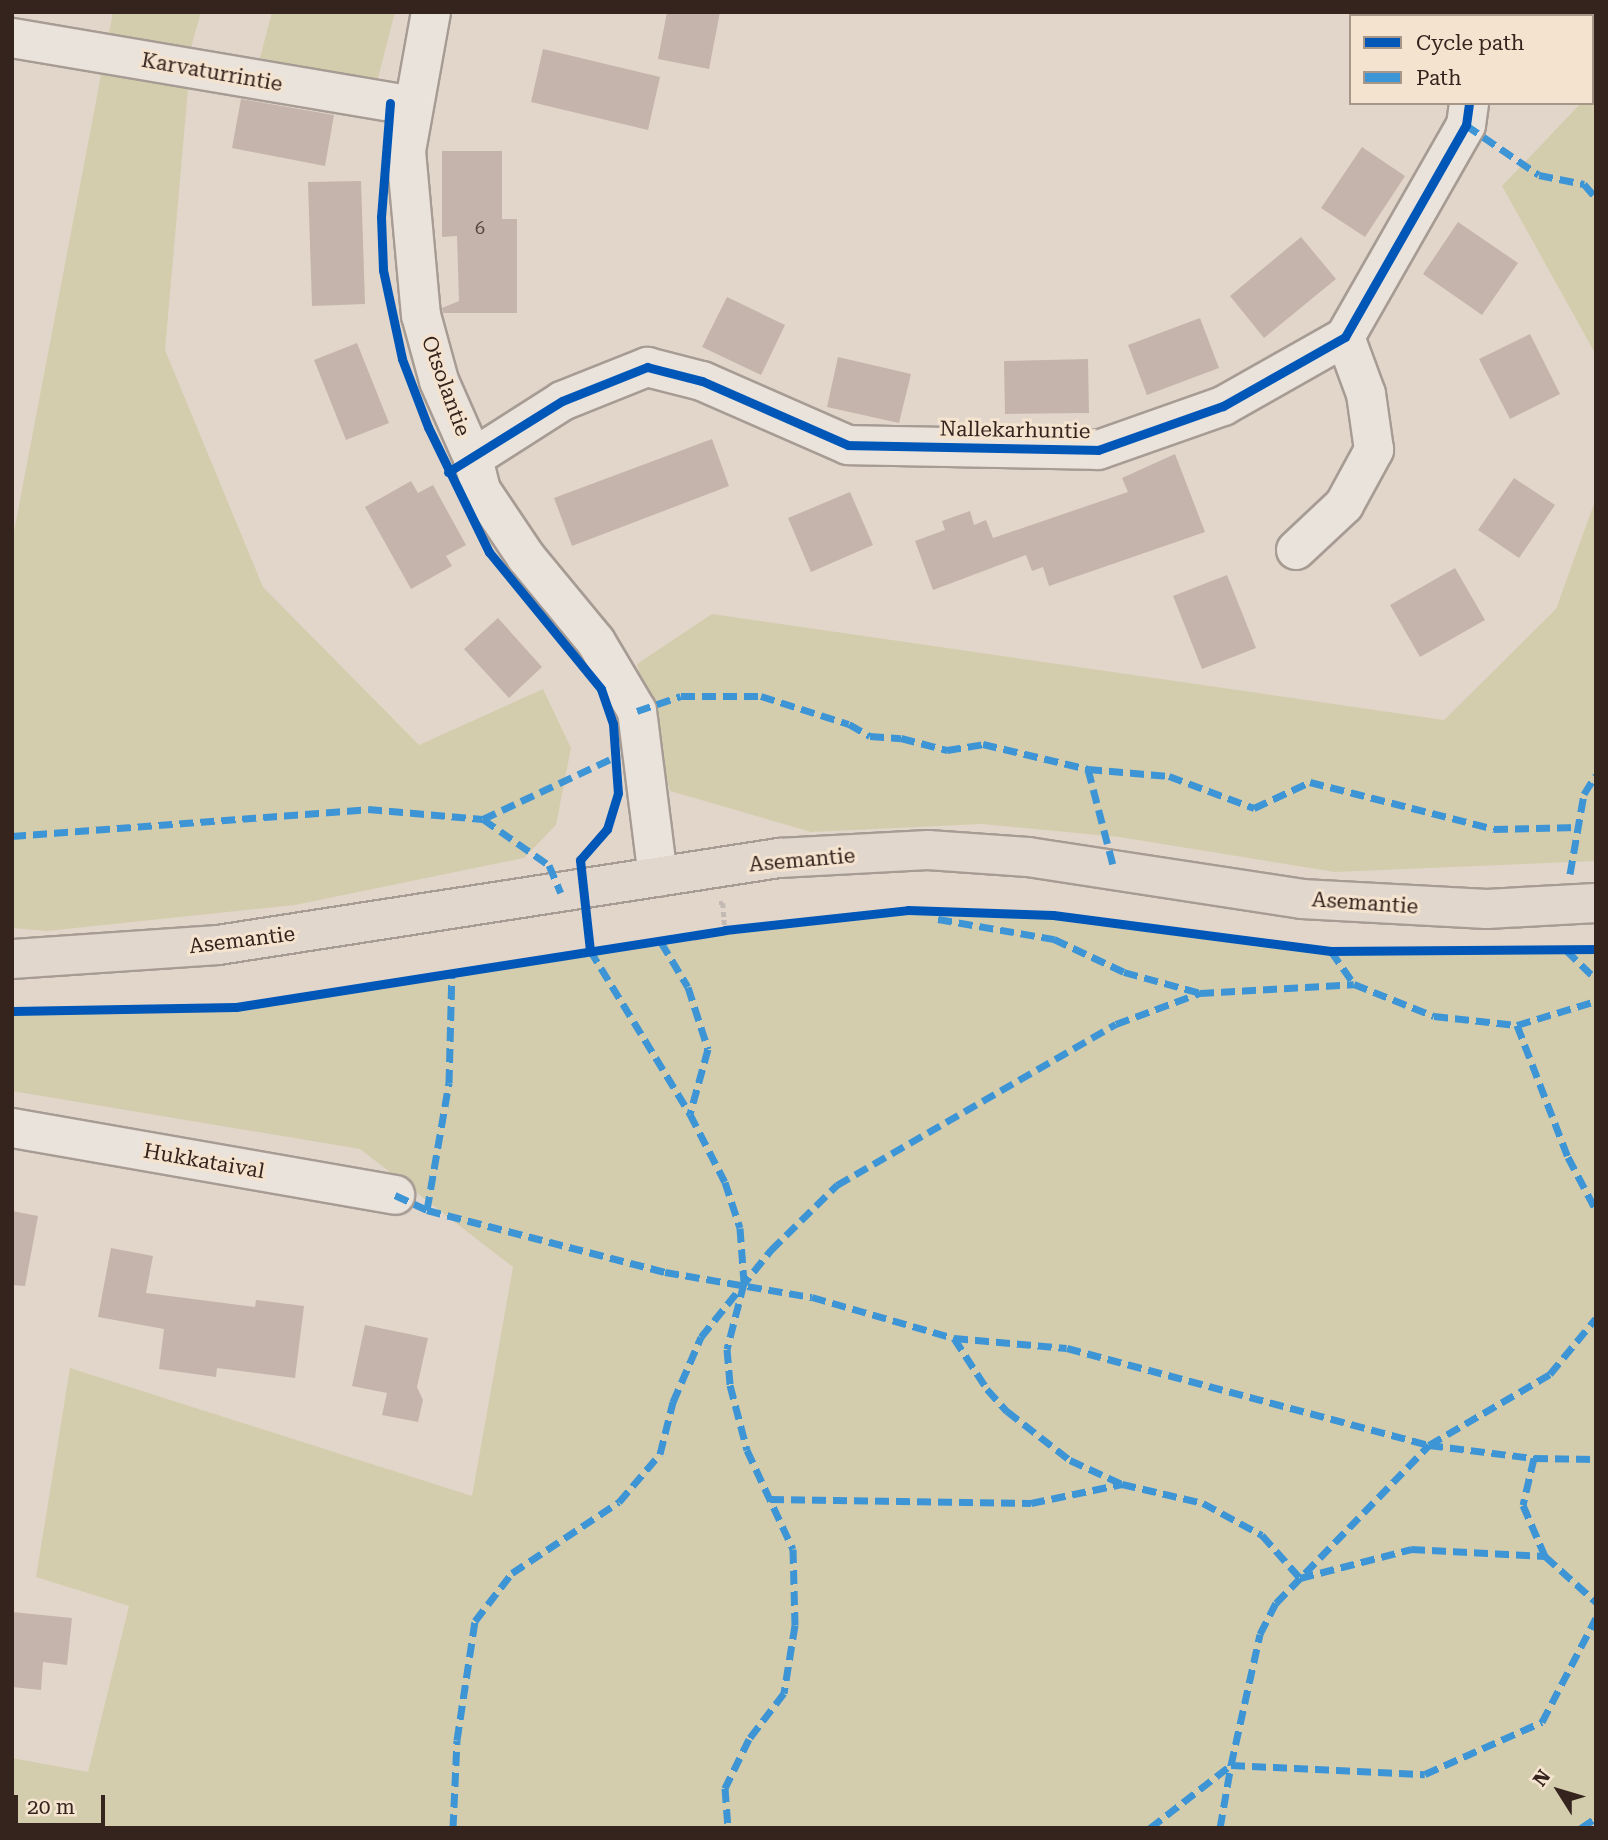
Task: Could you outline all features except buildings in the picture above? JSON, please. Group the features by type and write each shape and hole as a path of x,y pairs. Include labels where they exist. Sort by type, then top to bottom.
{"main road":[{"name":"Asemantie","path":"12,959 218,945 779,858 928,850 1041,859 1302,899 1487,909 1596,903"}],"street":[{"name":"Otsolantie","path":"431,12 412,106 407,151 421,316 439,381 473,458 481,490 526,557 596,642 637,711 659,877"},
{"name":"Karvaturrintie","path":"12,38 412,106"},
{"path":"1296,550 1344,505 1374,450 1366,394 1345,337 1466,125 1469,105"},
{"name":"Nallekarhuntie","path":"473,458 562,401 647,367 702,381 848,445 1098,450 1223,406 1345,337"},
{"name":"Hukkataival","path":"12,1128 395,1195"}],"path":[{"path":"723,903 725,930"},
{"path":"712,932 738,928"}],"shaded area":[{"path":"113,12 201,12 192,44 165,350 263,587 419,745 543,689 571,748 556,825 524,858 295,905 47,931 12,928 12,542"},
{"path":"272,12 395,12 377,82 260,58"},
{"path":"1596,88 1596,355 1502,186 1579,105 1594,105"},
{"path":"1596,498 1596,861 1335,872 1119,837 982,824 811,832 670,791 637,664 712,614 1444,720 1556,609"},
{"path":"908,910 1053,915 1331,951 1596,949 1596,1828 12,1828 12,1758 88,1772 129,1606 36,1577 70,1368 472,1496 513,1267 360,1149 12,1091 12,1011 236,1007 725,930"}],"marked path":[{"path":"1466,125 1539,175 1584,184 1596,198"},
{"path":"637,711 681,696 761,696 849,724 870,736 901,738 947,750 983,744 1088,769 1169,776 1254,808 1310,782 1494,829 1578,827"},
{"path":"12,836 368,809 483,819 615,757"},
{"path":"1088,769 1114,869"},
{"path":"1570,874 1584,794 1596,775"},
{"path":"483,819 549,865 561,893"},
{"path":"938,919 1054,939 1124,972 1200,993"},
{"path":"661,942 688,987 708,1049 690,1114"},
{"path":"590,950 690,1114 725,1182 740,1228 744,1283 727,1349 730,1385 747,1450 793,1549 795,1625 784,1693 749,1739 725,1788 728,1828"},
{"path":"1566,950 1596,979"},
{"path":"1331,951 1354,984"},
{"path":"427,1210 449,1083 452,972"},
{"path":"453,1828 457,1740 475,1621 512,1573 619,1502 660,1454 673,1402 701,1337 771,1250 837,1185 1116,1024 1200,993 1354,984 1434,1016 1517,1025 1596,1001"},
{"path":"1517,1025 1568,1157 1596,1210"},
{"path":"395,1195 427,1210 665,1272 812,1297 954,1338 1067,1348 1429,1445 1534,1458 1596,1459"},
{"path":"1150,1828 1231,1765 1260,1634 1276,1603 1429,1445 1550,1374 1596,1318"},
{"path":"954,1338 987,1389 1007,1411 1070,1460 1122,1484 1203,1503 1262,1535 1300,1578 1411,1549 1545,1556"},
{"path":"1534,1458 1523,1505 1545,1556 1596,1602"},
{"path":"770,1499 1031,1503 1122,1484"},
{"path":"1220,1828 1231,1765 1425,1774 1542,1722 1596,1618"},
{"path":"1581,1828 1596,1818"}],"cycle path":[{"path":"390,103 381,217 383,270 402,359 428,427 489,552 601,689 613,724 618,793 607,829 580,860 590,950"},
{"path":"448,472 562,401 647,367 702,381 848,445 1098,450 1223,406 1345,337 1466,125 1469,105"},
{"path":"12,1011 236,1007 725,930 908,910 1053,915 1331,951 1596,949"}]}
